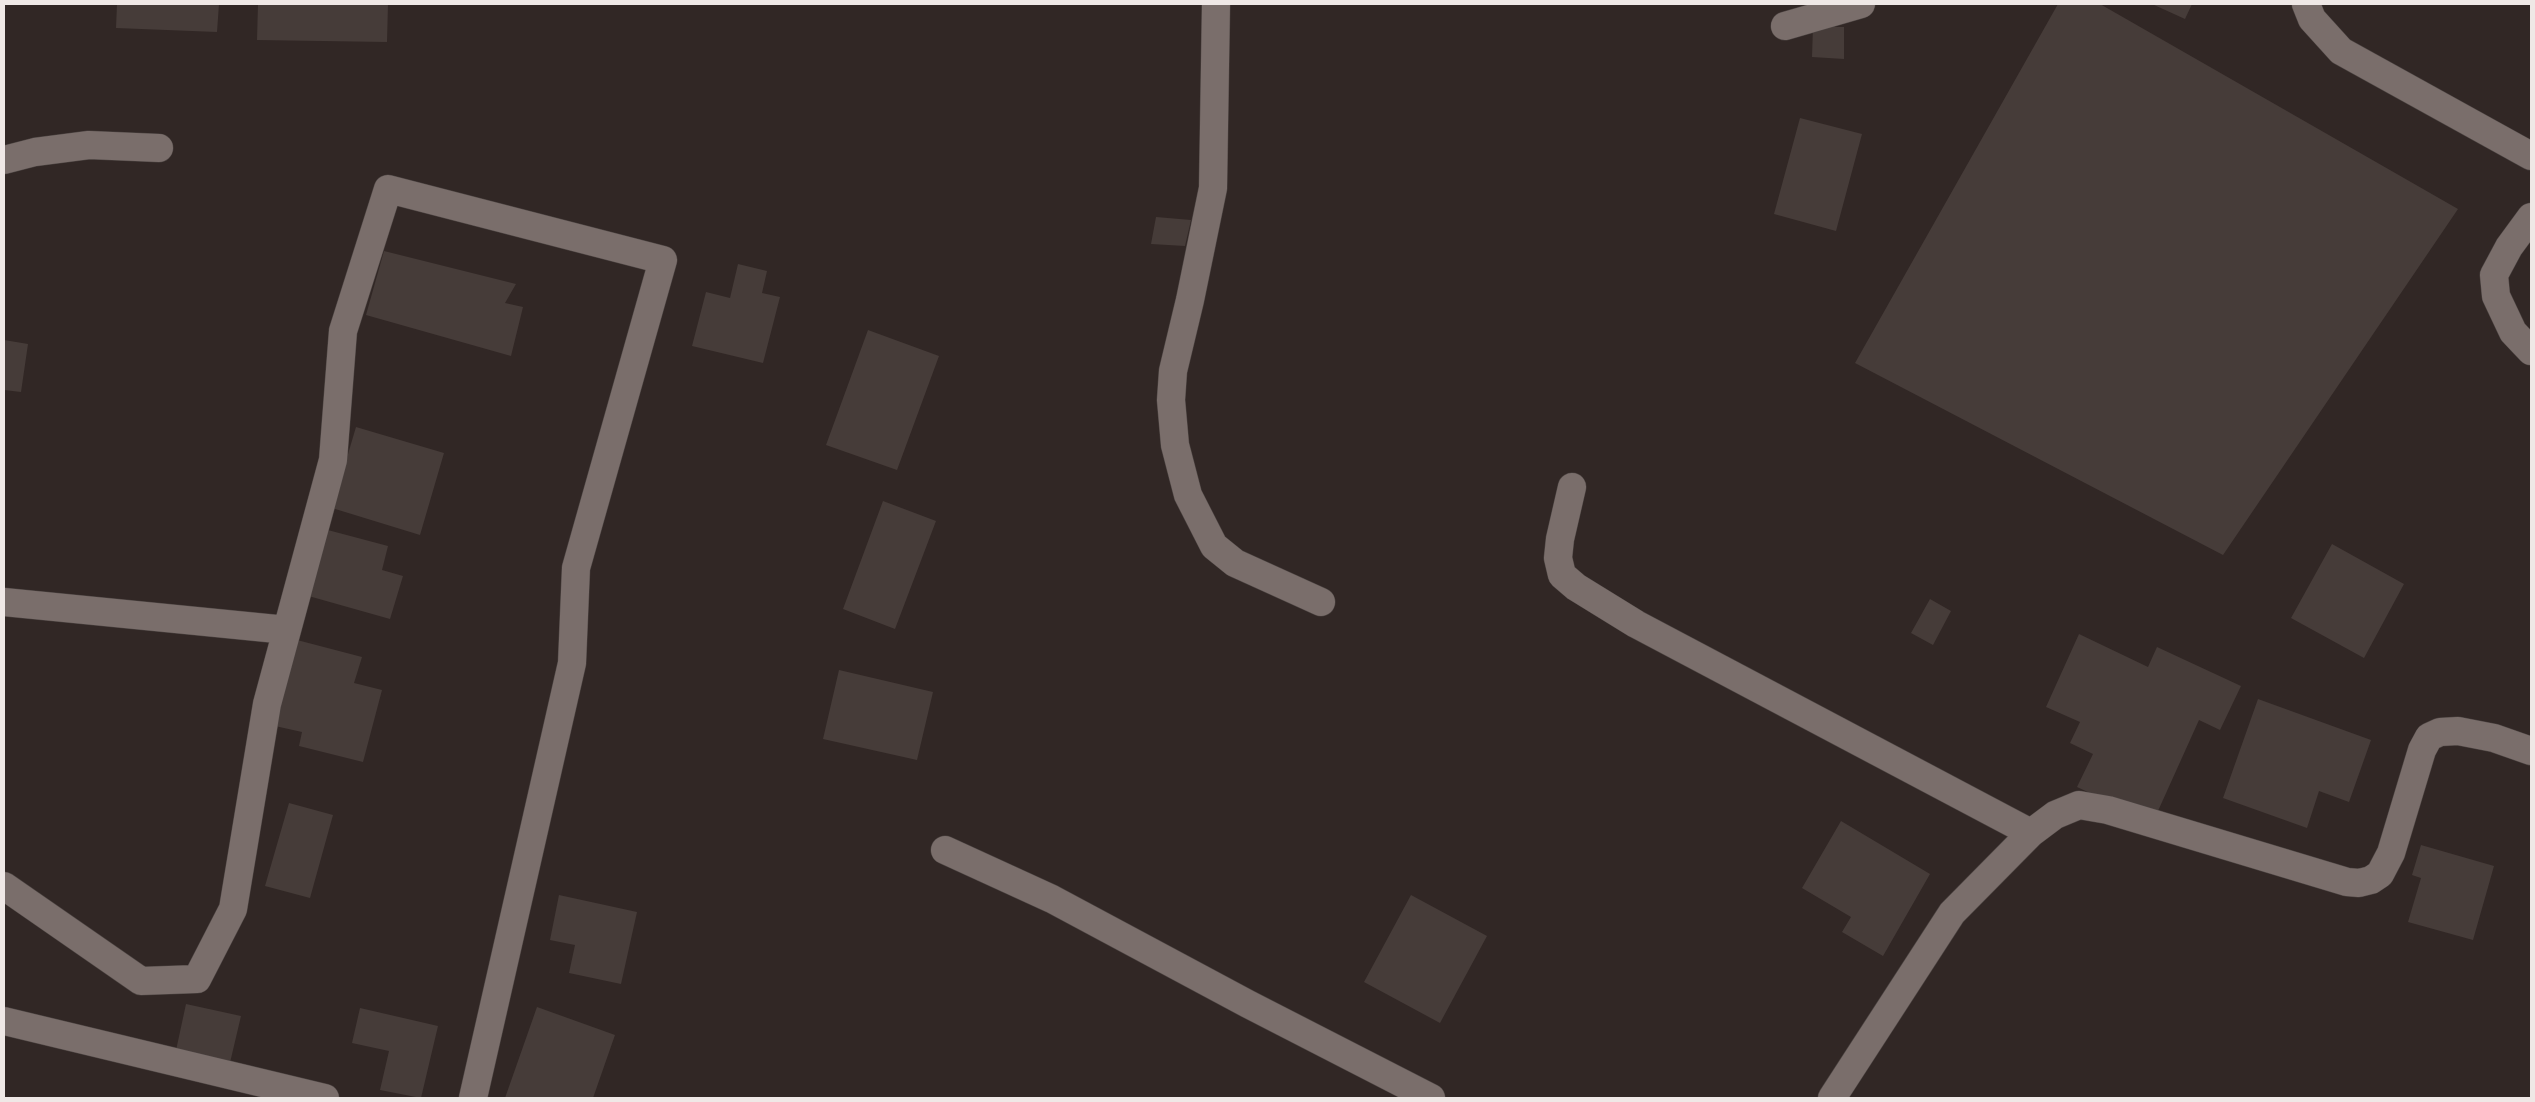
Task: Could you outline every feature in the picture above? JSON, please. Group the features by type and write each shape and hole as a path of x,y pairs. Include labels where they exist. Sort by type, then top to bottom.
{"street":[{"path":"1216,4 1213,188 1173,371 1171,400 1175,445 1188,495 1214,546 1235,563 1321,602"},
{"path":"1785,26 1861,4"},
{"path":"2306,4 2312,18 2340,51 2531,156"},
{"path":"4,160 35,152 89,145 159,148"},
{"path":"4,886 141,981 197,979 233,909 267,704 333,460 343,331 388,189 663,260 576,568 572,663 472,1098"},
{"path":"2531,216 2509,247 2494,275 2496,296 2509,323 2514,332 2531,351"},
{"path":"1572,487 1560,539 1558,558 1562,575 1576,587 1636,624 2031,833"},
{"path":"4,602 287,630"},
{"path":"1832,1098 1952,913 2031,833 2055,815 2079,805 2108,810 2347,882 2359,883 2371,880 2380,874 2387,860 2409,798 2422,750 2429,737 2440,732 2458,731 2494,738 2531,751"},
{"path":"945,850 1052,899 1248,1004 1431,1098"},
{"path":"4,1021 325,1098"}],"building":[{"path":"117,4 219,4 217,32 116,28"},
{"path":"258,4 388,4 387,42 257,40"},
{"path":"2058,4 2100,4 2458,209 2223,555 1855,363"},
{"path":"2152,4 2192,4 2185,19"},
{"path":"1813,27 1844,27 1844,59 1812,57"},
{"path":"1800,118 1862,134 1836,231 1774,214"},
{"path":"1156,217 1191,220 1185,246 1151,244"},
{"path":"384,251 516,284 505,303 523,307 511,356 366,315"},
{"path":"738,264 767,271 762,293 780,297 763,363 692,346 706,292 730,298"},
{"path":"868,330 939,356 897,470 826,445"},
{"path":"4,340 28,344 21,392 4,390"},
{"path":"356,427 444,453 420,535 332,508"},
{"path":"883,501 936,521 895,629 843,609"},
{"path":"324,529 388,546 382,570 403,576 390,619 305,595"},
{"path":"2332,544 2404,584 2364,658 2291,618"},
{"path":"1930,599 1951,611 1933,645 1911,633"},
{"path":"2079,634 2148,667 2157,647 2241,686 2220,730 2199,720 2153,822 2077,787 2093,754 2070,743 2080,722 2046,707"},
{"path":"297,640 362,657 354,683 382,690 363,762 299,746 302,732 275,726"},
{"path":"839,670 933,692 917,760 823,739"},
{"path":"2258,699 2371,740 2349,802 2319,791 2307,828 2223,798"},
{"path":"289,803 333,815 310,898 265,886"},
{"path":"1841,821 1930,874 1883,956 1842,932 1851,917 1802,888"},
{"path":"2421,845 2494,866 2473,940 2408,922 2421,878 2412,875"},
{"path":"559,895 637,912 621,984 569,973 575,945 550,940"},
{"path":"1411,895 1487,936 1440,1023 1364,982"},
{"path":"186,1004 241,1016 229,1067 175,1055"},
{"path":"537,1007 615,1035 593,1098 505,1098"},
{"path":"360,1008 438,1026 421,1098 380,1090 389,1051 352,1043"}]}
